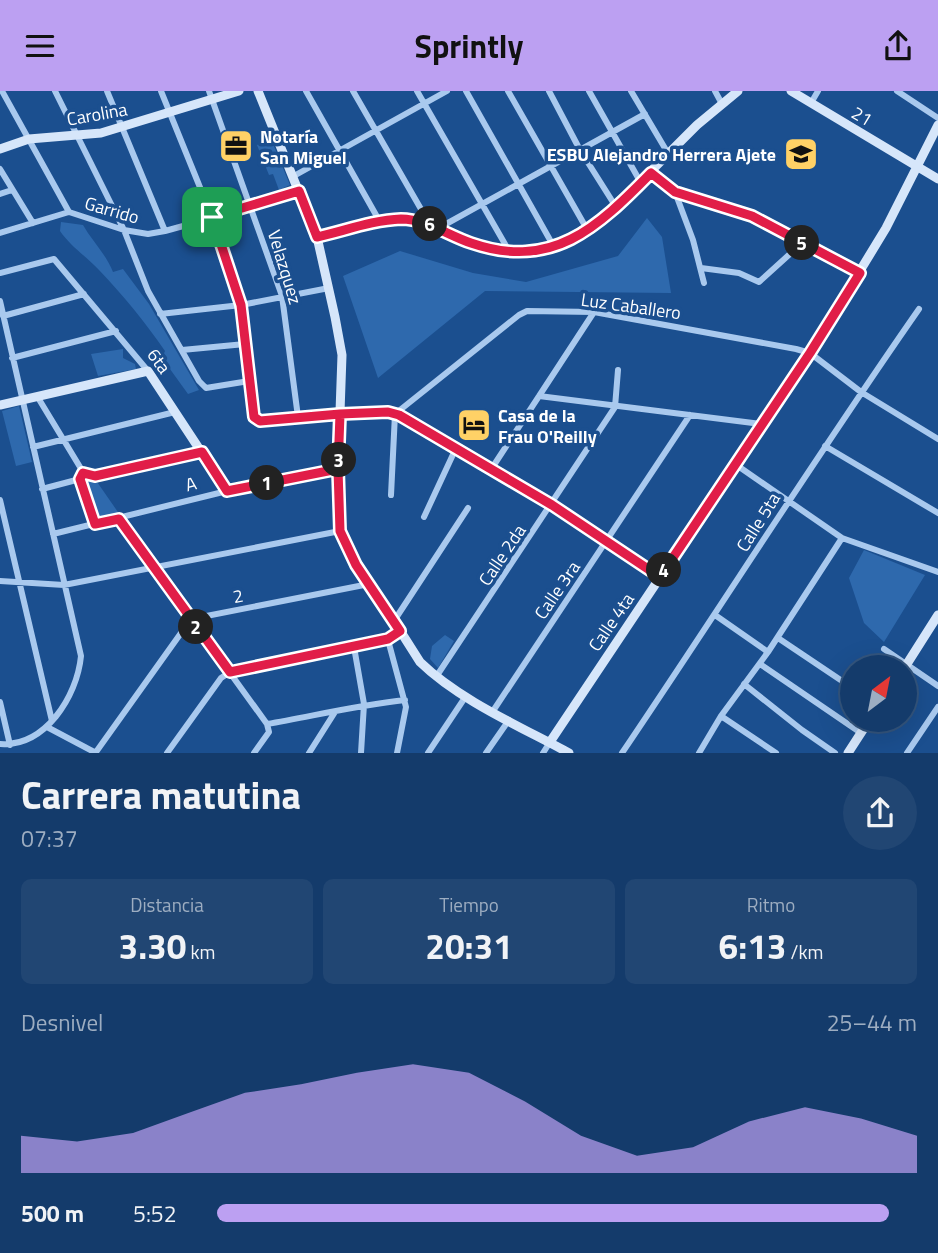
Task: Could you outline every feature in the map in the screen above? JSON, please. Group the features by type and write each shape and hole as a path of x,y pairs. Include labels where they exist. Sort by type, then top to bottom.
{"main road":[{"name":"Carolina","path":"0,149 29,139 79,136 122,128 170,113 211,96 239,91"},
{"path":"258,91 317,237 329,288 342,355 338,469 340,531 347,547 420,662 436,677 569,753"},
{"path":"317,237 402,219 433,226 493,251 510,253 554,247 588,231 641,183 697,125 737,91"},
{"name":"21","path":"791,91 938,179"},
{"name":"Calle 4ta","path":"550,742 810,353 860,273 938,125"},
{"path":"0,405 148,371"},
{"name":"6ta","path":"148,371 227,491"},
{"name":"A","path":"227,491 338,469"},
{"path":"912,655 938,615"},
{"path":"848,753 861,733"}],"street":[{"path":"2,91 69,212"},
{"path":"55,91 124,230 148,291 199,381 206,388 249,381"},
{"path":"107,91 165,231"},
{"path":"161,91 212,217 241,305 254,417 260,421 340,414 395,414 492,468 660,577"},
{"path":"306,91 380,222"},
{"path":"353,91 433,226 481,205 645,114"},
{"path":"417,91 510,253"},
{"path":"292,177 447,91"},
{"path":"466,91 554,247"},
{"path":"508,91 588,231"},
{"path":"549,91 580,150 616,207"},
{"path":"589,91 641,183"},
{"path":"631,91 669,155"},
{"path":"715,91 722,104"},
{"path":"811,103 818,91"},
{"path":"897,91 938,118"},
{"name":"Velazquez","path":"211,96 282,296 298,417"},
{"path":"0,169 33,223"},
{"path":"651,173 675,192 752,216 860,273"},
{"path":"0,194 12,191"},
{"name":"Garrido","path":"0,233 69,212 124,230 148,234 252,207 299,191"},
{"path":"675,192 704,283"},
{"path":"701,268 738,273 759,282 802,243"},
{"name":"6ta","path":"0,273 54,259 148,371"},
{"path":"160,314 241,305 329,288"},
{"path":"3,316 85,294"},
{"path":"0,301 79,645 79,671 70,693 49,724 30,739 10,745 0,744"},
{"name":"Calle 5ta","path":"622,753 788,500 919,309"},
{"name":"Luz Caballero","path":"395,414 519,314 527,311 594,312 810,353"},
{"path":"492,468 594,312"},
{"path":"12,358 116,331"},
{"path":"182,350 245,344"},
{"path":"810,353 861,392 938,439"},
{"name":"Calle 2da","path":"436,677 615,407 618,370"},
{"path":"37,396 82,476 95,524"},
{"path":"539,396 761,424"},
{"path":"33,447 175,412"},
{"path":"391,495 395,414"},
{"name":"Calle 3ra","path":"493,711 690,415"},
{"path":"825,446 938,513"},
{"path":"424,517 456,448"},
{"path":"42,489 82,476 95,476 202,452"},
{"path":"735,464 842,538 938,572"},
{"name":"A","path":"53,534 227,491"},
{"path":"0,500 49,724 96,752 191,619"},
{"path":"394,621 468,508"},
{"path":"119,519 268,728"},
{"path":"0,581 64,585 340,531"},
{"path":"699,753 721,716 778,638 842,538"},
{"name":"2","path":"191,619 369,584"},
{"path":"715,615 768,652"},
{"path":"167,753 221,678 230,672 388,639 400,631"},
{"path":"778,638 840,680"},
{"path":"388,639 405,700 405,720 397,753"},
{"path":"354,647 364,704 361,753"},
{"path":"884,649 891,655"},
{"path":"760,664 861,733"},
{"path":"917,673 938,686"},
{"path":"744,684 835,753"},
{"path":"428,753 466,696"},
{"path":"254,753 268,728 364,704 405,700"},
{"path":"0,702 10,745"},
{"path":"907,753 938,707"},
{"path":"309,753 335,712"},
{"path":"721,716 776,753"},
{"path":"486,753 509,720"},
{"path":"543,753 550,742"}],"shaded area":[{"path":"271,139 290,185 279,190 273,174 269,175 257,145"},
{"path":"647,218 662,237 671,293 485,291 378,378 343,276 400,251 473,273 526,282 618,256"},
{"path":"61,222 83,225 113,272 123,269 149,304 199,390 188,394 162,358 165,351 150,330 108,279 64,237 60,231"},
{"path":"123,349 123,358 135,364 136,369 98,376 91,354"},
{"path":"19,406 32,462 16,466 2,411"},
{"path":"85,475 95,479 120,515 105,520 97,518 83,478"},
{"path":"864,550 925,575 884,642 864,623 849,578"},
{"path":"445,635 454,641 438,668 430,659 432,646"}],"place":[{"name":"Notaría San Miguel","path":"236,146"},
{"name":"ESBU Alejandro Herrera Ajete","path":"801,154"},
{"name":"Casa de la Frau O'Reilly","path":"474,425"}],"route":[{"path":"212,217 241,305 254,417 260,421 340,414 339,459 338,469 227,491 202,452 95,476 83,473 80,479 95,524 119,519 230,672 388,639 400,631 356,565 340,531 340,414 388,412 399,415 552,505 660,577 810,353 860,273 752,216 675,192 651,173 588,231 554,247 530,252 493,251 437,229 429,223 402,219 317,237 299,191 212,217"}]}
